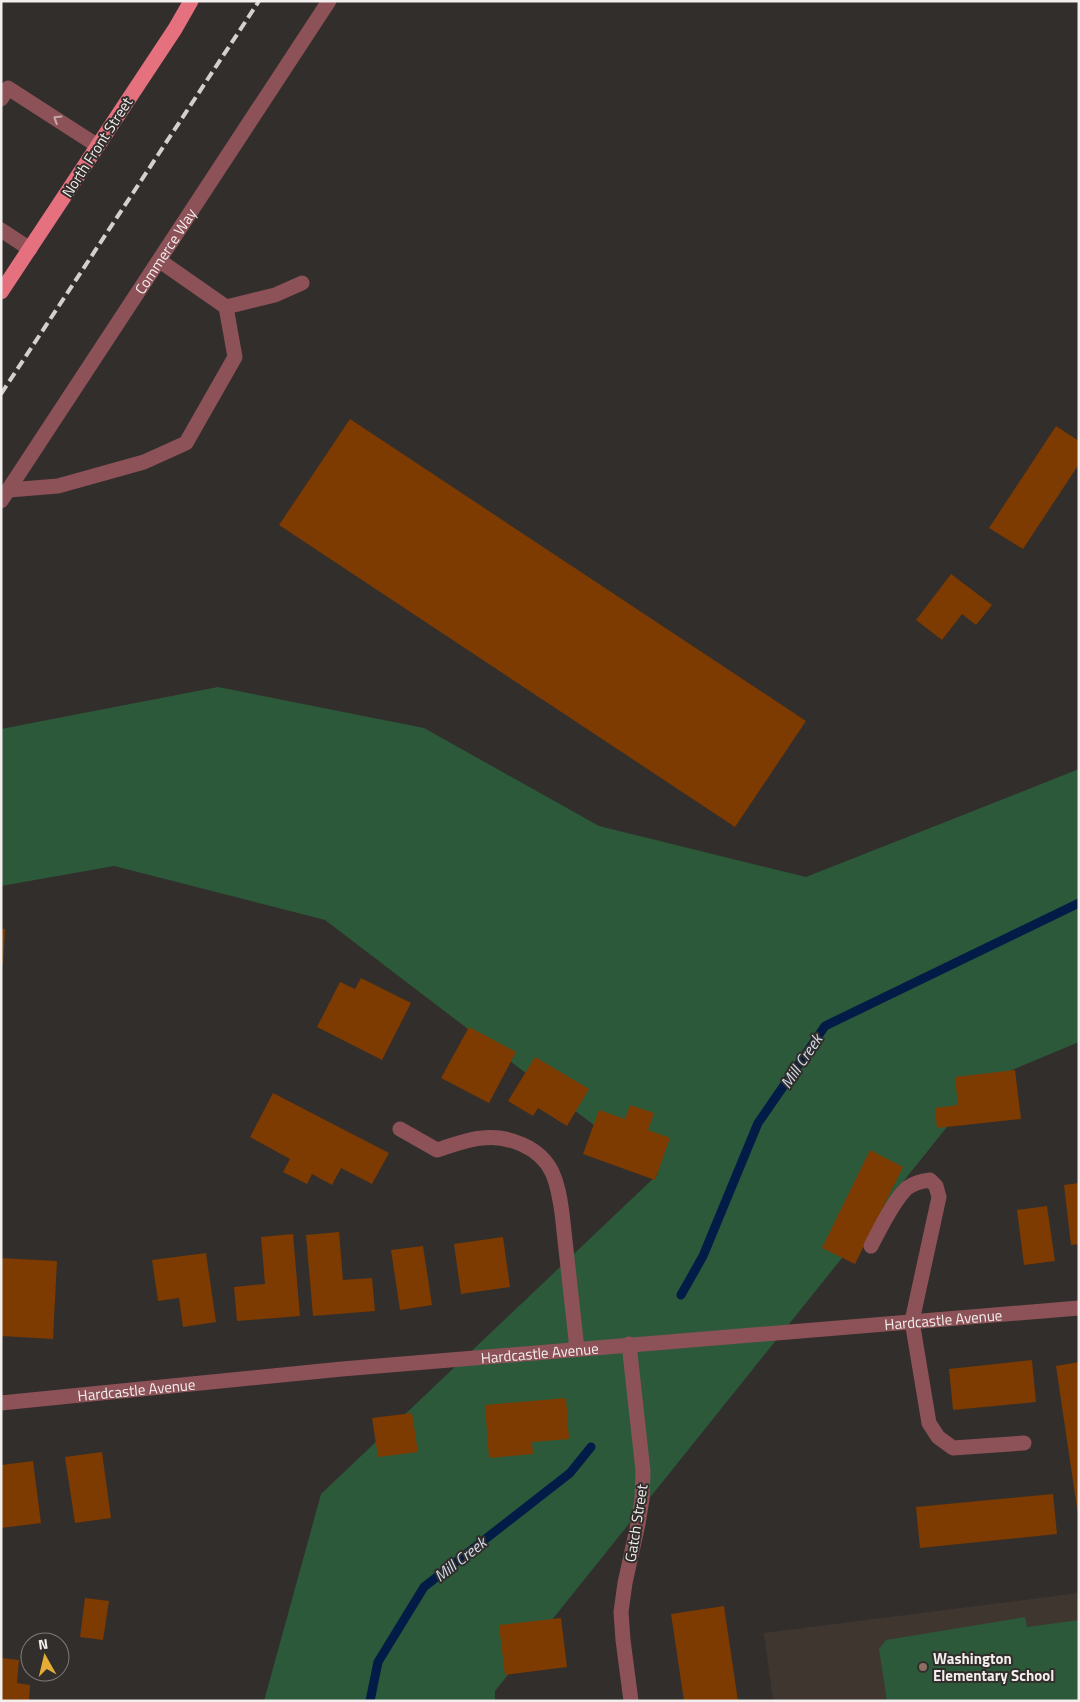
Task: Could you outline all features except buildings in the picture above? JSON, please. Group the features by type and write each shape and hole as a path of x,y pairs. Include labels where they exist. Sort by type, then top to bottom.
{"main road":[{"name":"North Front Street","path":"1,292 191,1"}],"street":[{"name":"Commerce Way","path":"5,496 329,1"},
{"path":"1,99 8,88 98,146"},
{"path":"1,230 30,249"},
{"path":"5,496 58,486 144,462 186,443 235,357 226,307 160,261"},
{"path":"226,307 275,295 302,283"},
{"path":"400,1129 436,1150 481,1138 514,1141 530,1149 551,1169 562,1213 577,1348"},
{"path":"871,1246 907,1188 919,1181 930,1180 936,1186 940,1197 912,1321 929,1423 938,1437 953,1448 1024,1443"},
{"name":"Hardcastle Avenue","path":"1,1403 577,1348 1079,1308"},
{"name":"Gatch Street","path":"630,1344 643,1471 642,1499 621,1612 631,1701"}],"shaded area":[{"name":"Washington Elementary School","path":"1079,1593 1079,1701 773,1701 764,1633"}],"green space":[{"path":"218,687 424,728 599,826 806,877 1079,769 1079,1042 983,1082 495,1691 495,1701 264,1701 321,1494 658,1174 325,920 114,866 1,886 1,729"},
{"path":"1025,1617 1027,1627 1079,1620 1079,1701 887,1701 879,1649 886,1640"}],"waterway":[{"name":"Mill Creek","path":"681,1295 703,1256 758,1123 825,1026 1079,903"},
{"name":"Mill Creek","path":"370,1701 378,1662 424,1587 570,1473 591,1447"}],"railway":[{"path":"1,394 259,1"}],"place":[{"name":"Washington Elementary School","path":"923,1667"}]}
